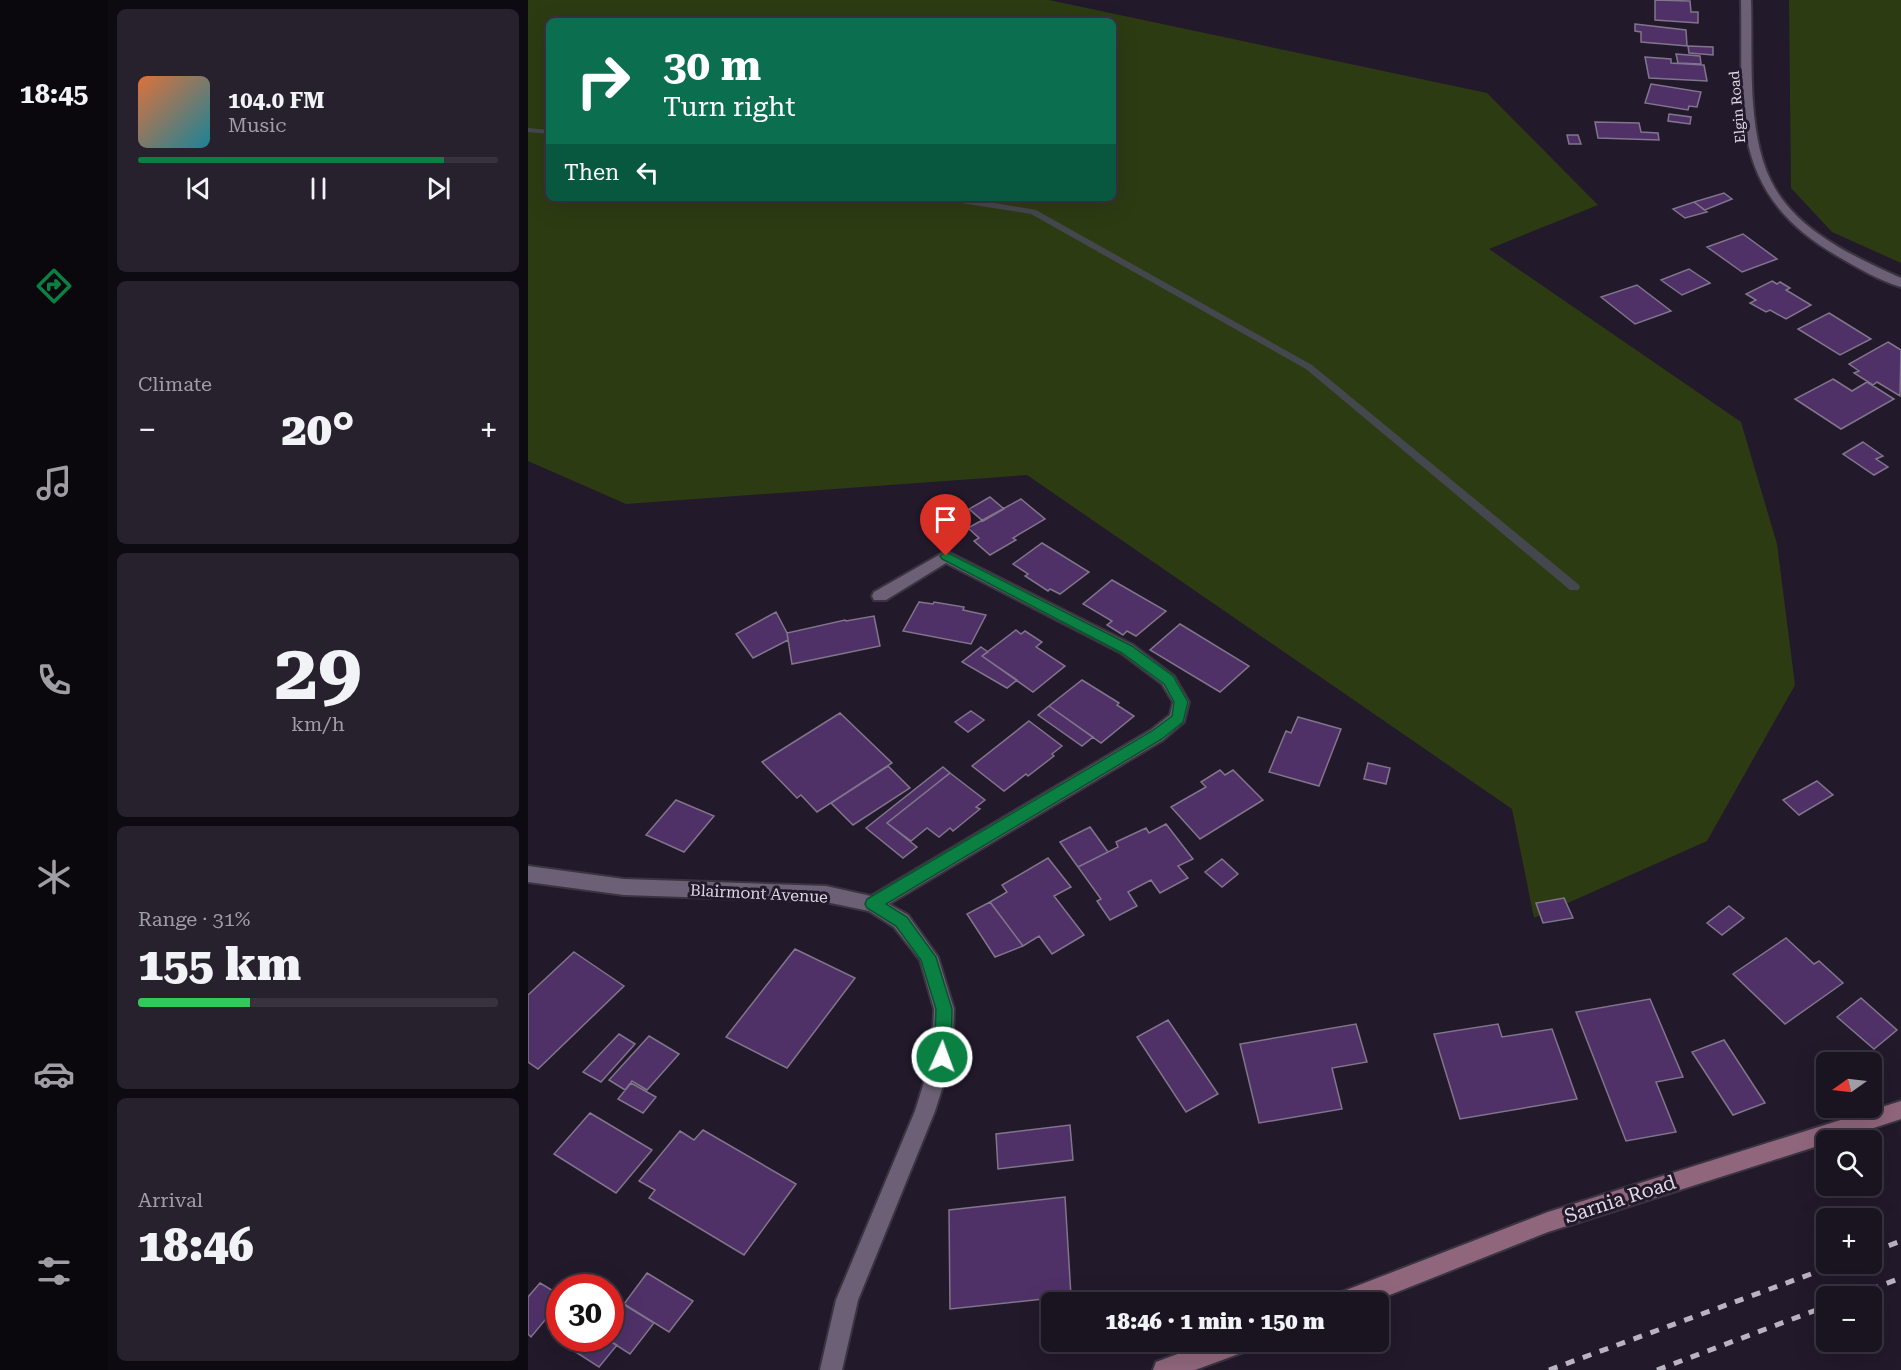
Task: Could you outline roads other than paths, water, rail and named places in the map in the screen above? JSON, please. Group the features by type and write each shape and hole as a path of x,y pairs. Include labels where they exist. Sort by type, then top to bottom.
{"main road":[{"name":"Sarnia Road","path":"1370,1292 1548,1222 1901,1110"},
{"path":"1164,1370 1214,1352"}],"street":[{"name":"Elgin Road","path":"1746,0 1751,122 1757,161 1770,188 1791,216 1823,242 1857,263 1901,283"},
{"path":"873,904 1157,735 1178,718 1181,702 1168,680 1127,649 946,556 880,596"},
{"name":"Blairmont Avenue","path":"528,874 624,887 826,894 873,904 901,921 928,957 944,1009 942,1057 925,1111 847,1300 831,1370"}],"waterway":[{"path":"528,130 546,132"},
{"path":"967,201 1033,212 1309,367 1574,587"}],"railway":[{"path":"1882,1248 1901,1241"},
{"path":"1549,1370 1816,1272"},
{"path":"1880,1286 1901,1278"},
{"path":"1657,1370 1816,1310"}]}
